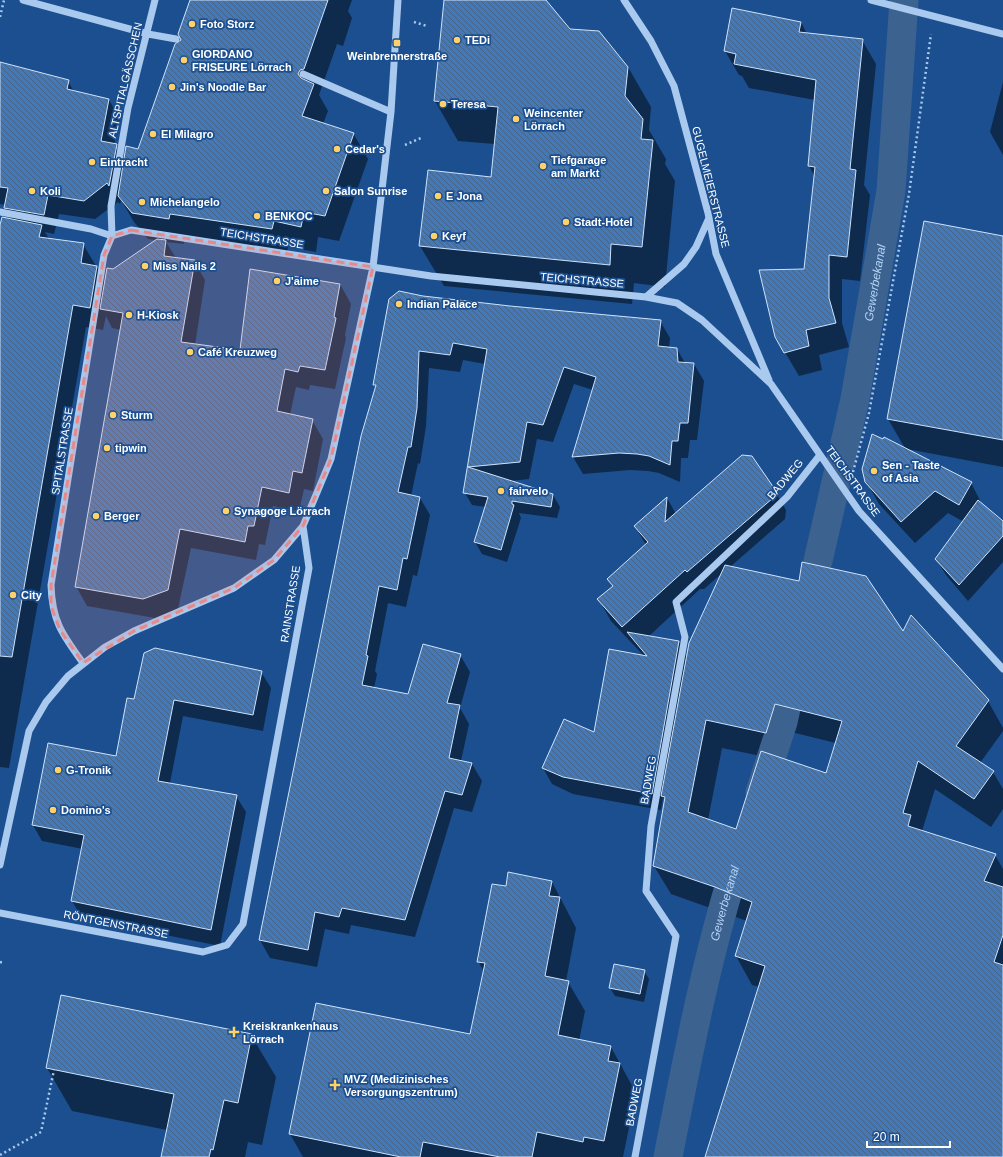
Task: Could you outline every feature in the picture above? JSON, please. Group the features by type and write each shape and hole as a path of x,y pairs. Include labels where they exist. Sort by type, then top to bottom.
{"street":[{"path":"23,0 148,34 176,39"},
{"name":"ALTSPITALGÄSSCHEN","path":"112,236 111,206 128,108 148,34 155,0"},
{"path":"0,865 29,731 46,702 68,676 105,647 134,632 234,588 274,560 303,526 331,459 373,267 391,112 398,0"},
{"name":"GUGELMEIERSTRASSE","path":"624,0 652,41 674,86 709,218 716,254 770,384"},
{"path":"871,0 1003,34"},
{"path":"303,74 391,112"},
{"path":"0,212 91,229 112,236"},
{"path":"646,297 684,264 696,247 709,218"},
{"name":"TEICHSTRASSE","path":"112,236 131,230 431,276 646,297 677,303 702,320 770,384 859,511 1003,669"},
{"name":"SPITALSTRASSE","path":"83,663 60,630 51,606 51,585 104,255 112,236"},
{"name":"BADWEG","path":"635,1157 676,936 646,891 651,826 685,637 676,602 787,497 822,457"},
{"name":"RAINSTRASSE","path":"227,945 243,924 309,568 303,526"},
{"name":"RÖNTGENSTRASSE","path":"0,913 203,952 227,945"}],"path":[{"path":"0,17 4,0"},
{"path":"856,465 869,413 909,194 933,16"},
{"path":"0,1155 41,1132 54,1070"}],"highlighted area":[{"path":"131,230 373,267 331,459 303,526 274,560 234,588 134,631 83,663 60,630 51,606 51,585 104,255 112,236"}],"building":[{"path":"190,0 328,0 304,69 300,70 298,74 301,78 314,84 302,116 354,133 325,216 304,212 301,227 274,221 272,229 170,214 169,219 132,213 118,196 126,146 138,149 175,44 181,40 178,34"},
{"path":"444,0 546,0 570,29 599,31 628,67 625,96 643,119 641,139 653,140 642,247 611,244 610,265 419,246 428,170 491,177 498,107 434,101"},
{"path":"732,8 801,22 799,32 863,39 850,169 856,170 847,257 829,255 829,298 836,323 806,330 809,346 784,353 775,337 759,270 804,269 815,167 808,166 816,80 734,64 736,54 724,51"},
{"path":"0,62 69,80 67,89 109,99 101,141 117,144 109,186 107,183 84,201 48,195 44,215 4,208 8,188 0,187"},
{"path":"2,217 42,225 39,237 84,243 81,263 97,266 90,308 73,305 12,657 0,656 0,225"},
{"path":"924,221 1003,236 1003,440 887,419"},
{"path":"157,239 166,240 164,256 195,260 181,342 240,350 250,269 340,284 334,317 336,318 325,370 300,366 298,372 285,369 277,411 313,419 302,473 293,471 289,493 262,487 254,526 248,526 245,542 180,529 168,590 143,599 75,587 123,313 100,309 107,268 113,269"},
{"path":"399,291 423,296 510,306 661,320 658,346 677,348 678,362 694,363 688,423 680,423 678,441 672,441 670,465 649,456 637,454 619,453 572,457 596,377 564,367 543,425 527,422 520,462 468,467 553,494 551,507 512,501 512,504 514,505 501,550 474,542 488,497 463,493 487,349 453,343 450,355 419,351 417,408 411,447 408,447 398,492 420,497 407,559 403,558 397,590 379,586 362,685 408,694 423,644 461,654 447,703 460,705 449,758 472,763 462,795 445,791 405,920 342,908 339,917 315,912 308,950 259,940 361,436 376,385 373,385 389,299"},
{"path":"872,434 883,439 884,437 972,482 959,505 935,491 901,522 865,482 862,469"},
{"path":"742,455 752,456 774,488 773,498 687,572 685,570 622,627 597,599 613,586 607,579 648,542 634,526 667,497 665,522"},
{"path":"978,500 1003,521 1003,536 959,585 935,559"},
{"path":"802,562 866,576 903,631 911,615 989,700 956,746 994,771 974,799 918,761 903,813 911,815 908,826 996,854 984,881 1003,887 1003,935 994,962 1003,965 1003,1157 705,1157 765,966 735,956 752,902 715,887 653,866 665,797 661,796 689,643 725,565 799,581","holes":["775,704 842,721 826,773 761,751 736,829 688,812 706,720 766,733"]},
{"path":"627,632 679,641 652,794 563,777 542,768 564,719 594,732 609,649 647,656"},
{"path":"155,648 262,671 253,715 174,700 158,781 237,795 211,930 71,901 84,835 32,825 48,743 116,756 127,698 134,699 144,653"},
{"path":"508,872 552,881 549,896 560,897 545,976 569,981 558,1035 611,1046 608,1061 620,1063 604,1141 584,1137 583,1142 537,1132 532,1157 500,1157 423,1142 420,1157 401,1157 289,1134 316,1003 470,1034 485,963 477,962 492,884 506,886"},
{"path":"614,964 645,970 640,994 609,988"},
{"path":"61,995 252,1034 238,1103 224,1100 213,1150 211,1149 209,1157 161,1157 174,1094 46,1068"}],"waterway":[{"name":"Gewerbekanal","path":"818,561 855,399 891,191 904,0"},
{"name":"Gewerbekanal","path":"760,792 783,722 795,667"},
{"name":"Gewerbekanal","path":"668,1157 708,967 739,855"}],"place":[{"name":"Foto Storz","path":"192,24"},
{"name":"TEDi","path":"457,40"},
{"name":"Weinbrennerstraße","path":"397,43"},
{"name":"GIORDANO FRISEURE Lörrach","path":"184,60"},
{"name":"Jin's Noodle Bar","path":"172,87"},
{"name":"Teresa","path":"443,104"},
{"name":"Weincenter Lörrach","path":"516,119"},
{"name":"El Milagro","path":"153,134"},
{"name":"Cedar's","path":"337,149"},
{"name":"Eintracht","path":"92,162"},
{"name":"Tiefgarage am Markt","path":"543,166"},
{"name":"Koli","path":"32,191"},
{"name":"Salon Sunrise","path":"326,191"},
{"name":"E Jona","path":"438,196"},
{"name":"Michelangelo","path":"142,202"},
{"name":"BENKOC","path":"257,216"},
{"name":"Stadt-Hotel","path":"566,222"},
{"name":"Keyf","path":"434,236"},
{"name":"Miss Nails 2","path":"145,266"},
{"name":"J'aime","path":"277,281"},
{"name":"Indian Palace","path":"399,304"},
{"name":"H-Kiosk","path":"129,315"},
{"name":"Café Kreuzweg","path":"190,352"},
{"name":"Sturm","path":"113,415"},
{"name":"tipwin","path":"107,448"},
{"name":"Sen - Taste of Asia","path":"874,471"},
{"name":"fairvelo","path":"501,491"},
{"name":"Synagoge Lörrach","path":"226,511"},
{"name":"Berger","path":"96,516"},
{"name":"City","path":"13,595"},
{"name":"G-Tronik","path":"58,770"},
{"name":"Domino's","path":"53,810"},
{"name":"Kreiskrankenhaus Lörrach","path":"234,1032"},
{"name":"MVZ (Medizinisches Versorgungszentrum)","path":"335,1085"}]}
